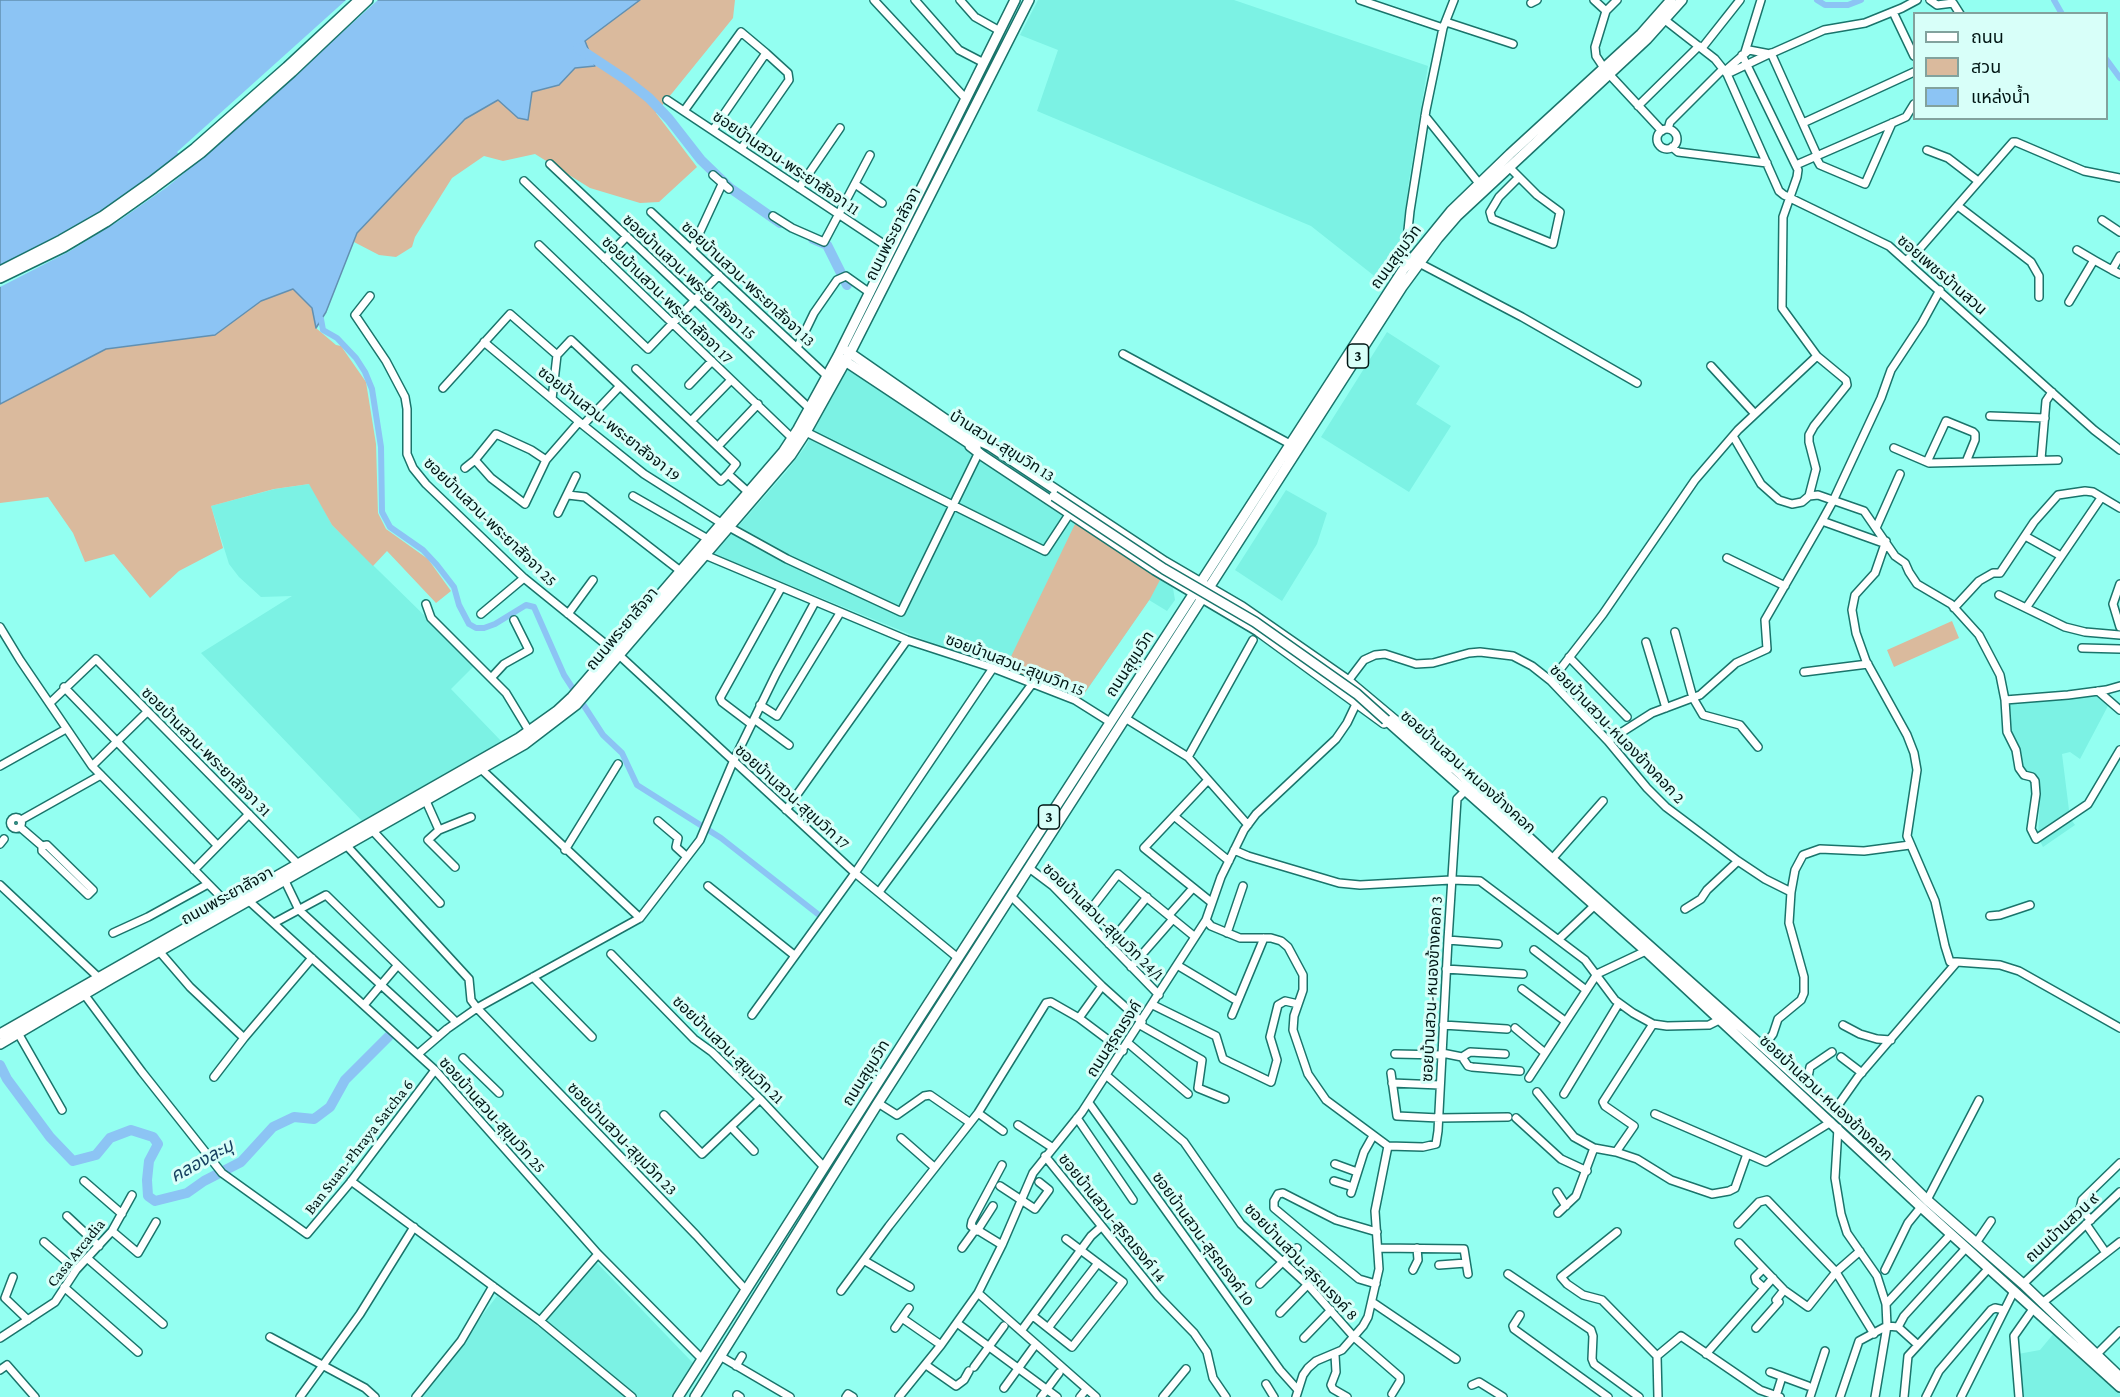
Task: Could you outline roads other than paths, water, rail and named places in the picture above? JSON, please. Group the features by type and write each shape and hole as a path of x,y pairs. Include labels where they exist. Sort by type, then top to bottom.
{"main road":[{"path":"0,271 94,221 151,182 220,126 359,0"},
{"path":"0,278 55,252 106,222 154,188 209,146 368,0"},
{"name":"ถนนพระยาสัจจา","path":"0,1034 98,977 159,951 298,864 478,766 525,744 574,701 684,573 708,539 725,525 791,455 806,432 896,251 931,169 1015,0"},
{"name":"ถนนพระยาสัจจา","path":"684,573 705,555 748,492 783,452 827,376 844,354 870,293 940,175 1029,0"},
{"name":"ถนนสุขุมวิท","path":"678,1397 1110,722 1205,585 1419,263 1482,186 1509,166 1604,72 1671,0"},
{"name":"ถนนสุขุมวิท","path":"1205,585 1290,444 1403,270 1432,233 1604,72 1665,20 1682,0"},
{"path":"966,99 974,107"},
{"path":"931,169 940,175"},
{"name":"บ้านสวน-สุขุมวิท 13","path":"844,354 1164,569 1255,622 1357,694 1386,720"},
{"path":"972,442 990,446 1165,562 1257,617 1348,681 1426,751"},
{"path":"972,442 978,452 1197,596 1251,627 1426,751"},
{"name":"ถนนสุขุมวิท","path":"695,1397 878,1103 1125,718 1197,596"},
{"path":"1251,627 1257,617"},
{"name":"ถนนพระยาสัจจา","path":"0,1044 128,965 230,907 249,901 426,801 574,701"},
{"name":"ซอยบ้านสวน-หนองข้างคอก","path":"1386,720 1426,751 1455,769 1650,950 1790,1086 1924,1204 1976,1243 2023,1284 2120,1377"},
{"name":"ซอยบ้านสวน-หนองข้างคอก","path":"1426,751 1466,790 1595,905 1761,1045 1834,1111 1951,1234 2120,1387"},
{"path":"1790,1086 1800,1081"},
{"path":"2014,1291 2023,1284"},
{"path":"748,1288 759,1292"}],"street":[{"path":"874,0 966,99"},
{"path":"915,0 959,50 984,63"},
{"path":"960,0 975,17 1000,31"},
{"path":"1360,0 1513,44"},
{"path":"1403,270 1425,117 1444,25 1454,0"},
{"path":"1594,0 1606,11"},
{"path":"1617,0 1606,11 1595,47 1596,56 1604,72 1638,106 1665,130 1674,132 1677,137 1676,143 1672,147 1664,148 1658,139 1665,130 1670,122 1752,49 1770,54 1820,165 1865,184 1892,123"},
{"path":"1638,106 1700,47 1740,0"},
{"path":"1761,0 1744,54 1796,165 1797,177 1783,217 1782,308 1816,356 1846,380 1847,384 1809,435 1816,469 1809,496"},
{"path":"1725,71 1824,30 1862,24 1917,0"},
{"path":"1930,0 1937,5 1953,3 1959,12"},
{"path":"1893,12 1913,54"},
{"name":"ซอยเพชรบ้านสวน","path":"1665,20 1715,59 1725,71 1779,191 1889,246 2094,430 2120,450"},
{"path":"684,111 741,33 788,73 789,80 741,149"},
{"path":"713,130 766,53"},
{"path":"1803,123 1913,72"},
{"name":"ซอยบ้านสวน-พระยาสัจจา 11","path":"667,100 896,251"},
{"path":"1796,165 1906,117 1913,106"},
{"path":"1425,117 1482,186"},
{"path":"799,188 840,129"},
{"path":"1906,260 1916,253 2010,145 2016,142 2084,171 2120,178"},
{"path":"1672,147 1678,152 1767,163"},
{"path":"1927,150 1948,158 1978,181"},
{"path":"773,216 792,228 824,242 870,155"},
{"name":"ซอยบ้านสวน-พระยาสัจจา 15","path":"550,164 809,408"},
{"path":"1509,166 1537,195 1560,212 1553,244 1492,219 1490,212 1499,197 1519,177"},
{"path":"713,175 729,189"},
{"name":"ซอยบ้านสวน-พระยาสัจจา 17","path":"524,181 792,438"},
{"path":"692,249 723,182"},
{"path":"855,183 882,203"},
{"path":"1958,206 2031,262 2039,276 2039,297"},
{"name":"ซอยบ้านสวน-พระยาสัจจา 13","path":"651,212 827,376"},
{"path":"2102,220 2120,232"},
{"path":"605,259 627,236"},
{"path":"539,245 648,349 719,275"},
{"path":"2077,250 2120,274"},
{"path":"2112,270 2120,256"},
{"path":"2069,302 2094,260"},
{"path":"1419,263 1522,317 1637,382"},
{"path":"797,348 814,313 840,277 848,277 870,293"},
{"path":"1608,741 1652,713 1700,695 1736,663 1767,649 1765,620 1833,501 1881,398 1891,370 1922,323 1940,290"},
{"name":"ซอยบ้านสวน-พระยาสัจจา 25","path":"370,296 356,315 390,368 405,397 407,449 413,468 524,578 616,652"},
{"path":"443,388 510,314 557,355"},
{"path":"552,399 557,355 571,340 721,481 736,464 636,369"},
{"name":"ซอยบ้านสวน-พระยาสัจจา 19","path":"484,342 644,474 725,525 787,559 901,612 953,506"},
{"path":"1123,354 1290,444"},
{"path":"1551,681 1603,614 1695,480 1733,436 1816,356"},
{"path":"689,384 712,361"},
{"path":"1711,366 1755,414"},
{"path":"691,421 731,380"},
{"path":"475,460 491,478 525,504 546,460 620,386"},
{"path":"2041,459 2046,401 2052,392"},
{"path":"721,442 758,404"},
{"path":"1990,416 2045,418"},
{"path":"1927,462 1946,421 1975,434 1975,440 1966,462"},
{"path":"806,432 1045,550 1070,513"},
{"path":"465,468 475,460 496,434 531,450 546,460"},
{"path":"1733,436 1761,484 1779,500 1792,504 1802,502 1809,496 1818,495 1864,512 1895,556 1905,562 1917,584 1951,604 1979,635 2000,675 2005,700 2007,732 2016,750 2019,768 2024,775 2032,777 2035,781 2036,794 2031,829 2036,839 2088,804 2120,750"},
{"path":"1894,448 1927,462 2058,460"},
{"path":"953,506 978,452"},
{"path":"728,474 748,492"},
{"path":"1876,528 1900,474"},
{"path":"558,513 576,476"},
{"path":"1954,609 1979,581 1993,573 2000,573 2034,522 2058,495 2092,492 2120,508"},
{"path":"568,495 585,497 684,573"},
{"path":"633,496 708,539"},
{"path":"2026,608 2101,498"},
{"path":"1822,521 1886,542"},
{"path":"2025,536 2061,556"},
{"path":"1886,542 1875,573 1855,595 1852,610 1856,633 1868,664 1907,735 1914,753 1917,770 1907,836 1935,901 1950,962 2000,965 2019,972 2120,1028"},
{"name":"ซอยบ้านสวน-สุขุมวิท 15","path":"705,555 907,640 993,668 1076,700 1110,722"},
{"path":"1727,558 1785,585"},
{"path":"481,614 524,578"},
{"path":"568,614 593,579"},
{"path":"2120,584 2113,604 2120,627"},
{"path":"781,588 720,698 722,702 789,745"},
{"path":"1999,595 2075,630 2120,635"},
{"path":"418,1054 438,1036 477,1008 640,918 687,857 703,832 760,705 814,602"},
{"path":"426,604 432,618 492,676 506,693 529,731"},
{"path":"760,705 777,716 840,613"},
{"path":"492,676 504,664 529,650 514,620"},
{"path":"0,627 92,766 230,907"},
{"path":"1675,632 1693,698 1703,715 1740,725 1758,747"},
{"path":"786,810 907,640"},
{"path":"1188,757 1253,640"},
{"path":"1646,642 1666,708"},
{"path":"2082,648 2120,649"},
{"name":"ซอยบ้านสวน-สุขุมวิท 17","path":"616,652 855,873 958,958"},
{"name":"ซอยบ้านสวน-หนองข้างคอก 2","path":"1348,681 1364,660 1385,654 1416,664 1433,663 1480,652 1513,656 1532,666 1551,681 1666,807 1738,861 1791,892"},
{"path":"1569,657 1628,717"},
{"name":"ซอยบ้านสวน-พระยาสัจจา 31","path":"64,687 96,659 298,864"},
{"path":"1804,672 1868,664"},
{"path":"752,1015 855,873 993,668"},
{"path":"879,892 1032,684"},
{"path":"2005,700 2098,692 2120,686"},
{"path":"50,703 64,687 217,845"},
{"path":"2098,692 2120,710"},
{"name":"ถนนสุรณรงค์","path":"900,1397 978,1293 1034,1173 1107,1077 1206,920 1211,902 1229,861 1248,825 1256,814 1336,739 1357,702"},
{"path":"92,766 147,712"},
{"path":"1125,718 1188,757 1248,825"},
{"path":"0,766 66,729"},
{"path":"565,850 618,764"},
{"path":"478,766 640,918"},
{"path":"62,865 93,890 88,895 62,865 46,845 42,846 20,824 101,775"},
{"path":"1208,780 1144,848 1211,902"},
{"name":"ซอยบ้านสวน-หนองข้างคอก 3","path":"1388,1146 1424,1147 1436,1144 1457,800 1466,790"},
{"path":"426,801 439,830"},
{"path":"1552,859 1603,801"},
{"path":"195,870 249,814"},
{"path":"1174,816 1229,861"},
{"path":"454,867 428,840 439,830 469,818 474,827"},
{"path":"658,821 678,838 676,847 687,857"},
{"path":"373,831 440,903"},
{"path":"1761,1045 1767,1042 1773,1034 1778,1018 1801,1000 1804,993 1804,977 1789,923 1795,870 1803,855 1820,849 1864,851 1910,845"},
{"path":"347,846 469,979 471,1000 477,1008"},
{"path":"1234,850 1339,883 1360,885 1451,880 1480,881 1585,960 1619,1003 1653,1024 1674,1027 1709,1025 1721,1018"},
{"path":"1685,909 1701,899 1707,890 1738,861"},
{"name":"ซอยบ้านสวน-สุขุมวิท 24/1","path":"1029,868 1053,886 1159,995"},
{"path":"1084,918 1118,873 1195,937"},
{"path":"285,881 298,910 438,1036"},
{"path":"113,933 148,917 208,884"},
{"path":"0,885 98,977"},
{"path":"708,886 794,955"},
{"path":"1227,933 1243,886"},
{"path":"1131,967 1193,888"},
{"path":"274,923 326,895 456,1022"},
{"path":"1011,896 1141,1023 1202,1060 1197,1086 1225,1099"},
{"path":"1109,944 1147,897"},
{"name":"ซอยบ้านสวน-สุขุมวิท 25","path":"249,901 435,1070 598,1254 702,1359"},
{"path":"1559,939 1595,905"},
{"path":"1989,916 2000,915 2030,905"},
{"path":"1206,920 1211,926 1240,938 1281,941 1288,947 1303,975 1304,990 1294,1016 1293,1030 1308,1074 1326,1100 1388,1146 1375,1211 1379,1269 1372,1302 1363,1326 1354,1337 1342,1350 1308,1368 1296,1393"},
{"path":"1232,1015 1264,938"},
{"path":"1448,940 1498,944"},
{"path":"1534,950 1586,990"},
{"path":"1529,1078 1597,974 1650,950"},
{"path":"159,951 190,987 244,1038"},
{"name":"ซอยบ้านสวน-สุขุมวิท 21","path":"611,954 694,1039 712,1052 760,1099 824,1167"},
{"path":"214,1077 312,958"},
{"path":"1834,1111 1862,1073 1957,962"},
{"path":"1177,965 1234,999"},
{"path":"364,1005 397,966"},
{"path":"1446,969 1523,974"},
{"path":"533,977 592,1037"},
{"path":"1079,1018 1102,986"},
{"path":"1522,989 1565,1021"},
{"name":"Ban Suan-Phraya Satcha 6","path":"84,994 142,1072 226,1176 308,1234 435,1070"},
{"path":"841,1291 934,1167 978,1113 1046,1003 1051,1002 1079,1018 1123,1050"},
{"path":"1153,1005 1215,1036 1224,1060 1271,1082 1277,1060 1270,1037 1277,1008 1282,1002 1298,1004"},
{"path":"1564,1094 1619,1003"},
{"name":"ซอยบ้านสวน-สุขุมวิท 23","path":"477,1008 748,1288"},
{"path":"1616,1152 1634,1126 1605,1106 1603,1102 1653,1024"},
{"path":"1443,1025 1507,1029"},
{"path":"1842,1025 1860,1034 1891,1040"},
{"path":"1515,1028 1545,1053"},
{"path":"18,1033 62,1110"},
{"path":"1128,1043 1188,1094"},
{"path":"1461,1057 1470,1052 1505,1054"},
{"path":"1800,1081 1808,1077 1810,1067 1832,1052"},
{"path":"1395,1054 1442,1054 1461,1057 1472,1067 1520,1071"},
{"path":"1841,1057 1862,1073"},
{"path":"463,1058 499,1093"},
{"path":"1391,1073 1397,1116 1512,1118 1561,1159 1587,1171"},
{"name":"ซอยบ้านสวน-สุรณรงค์ 8","path":"1107,1077 1184,1142 1241,1224 1284,1262 1354,1337 1400,1377 1392,1394"},
{"path":"1392,1083 1440,1085"},
{"path":"1537,1092 1574,1137 1594,1148 1637,1158 1671,1180 1709,1194 1726,1192 1735,1188 1747,1154"},
{"path":"878,1103 897,1115 924,1096 930,1095 969,1122"},
{"path":"664,1114 702,1154 760,1099"},
{"path":"1885,1270 1908,1223 1924,1204 1979,1100"},
{"name":"ซอยบ้านสวน-สุรณรงค์ 10","path":"1089,1103 1296,1393"},
{"path":"978,1113 1003,1131"},
{"path":"1655,1114 1763,1162 1768,1162 1835,1125 1835,1179 1847,1233 1877,1276 1886,1304 1887,1326 1875,1397"},
{"path":"1077,1118 1132,1200"},
{"path":"1018,1125 1053,1148"},
{"path":"731,1127 754,1151"},
{"path":"1334,1181 1352,1190 1364,1152 1373,1136"},
{"path":"901,1138 934,1167"},
{"path":"1558,1213 1576,1196 1594,1148"},
{"name":"ซอยบ้านสวน-สุรณรงค์ 14","path":"1045,1156 1158,1296 1194,1333 1208,1352 1212,1378 1226,1397"},
{"path":"2106,1253 2079,1205 2120,1163"},
{"path":"1335,1164 1357,1172"},
{"path":"1002,1165 971,1226 1002,1245"},
{"path":"84,1181 122,1214"},
{"path":"351,1181 540,1321 632,1397"},
{"path":"1000,1186 1035,1209 1049,1190 1039,1182"},
{"path":"1557,1192 1566,1206"},
{"name":"ถนนบ้านสวน ๙","path":"2023,1284 2120,1192"},
{"path":"1376,1284 1359,1280 1274,1208 1274,1201 1278,1194 1283,1193 1336,1220 1377,1232"},
{"name":"Casa Arcadia","path":"0,1338 55,1302 76,1270 112,1231 132,1195"},
{"path":"1738,1224 1759,1202 1767,1200 1836,1272 1874,1334"},
{"path":"962,1248 993,1206"},
{"path":"66,1216 99,1246"},
{"path":"1976,1243 1991,1221"},
{"path":"112,1231 138,1253 156,1222"},
{"path":"300,1397 360,1314 414,1227"},
{"path":"1021,1331 1091,1236 1101,1227"},
{"path":"1617,1232 1561,1277 1567,1284 1583,1294 1602,1300 1657,1356 1658,1397"},
{"path":"1886,1304 1951,1234"},
{"path":"1033,1316 1072,1347 1123,1282 1066,1239"},
{"path":"44,1242 76,1270"},
{"path":"2042,1303 2120,1242"},
{"path":"1739,1243 1784,1290 1808,1307 1836,1272 1860,1251"},
{"path":"1260,1284 1297,1248"},
{"path":"1379,1248 1464,1249 1468,1274"},
{"path":"1413,1270 1418,1260 1417,1248"},
{"path":"1898,1327 1905,1316 1966,1248"},
{"path":"540,1321 598,1254"},
{"path":"87,1258 163,1324"},
{"path":"865,1261 910,1287"},
{"path":"1048,1328 1098,1263"},
{"path":"1439,1265 1466,1263"},
{"path":"1905,1397 1908,1356 1989,1268"},
{"path":"1763,1269 1755,1277 1764,1288"},
{"path":"1508,1274 1591,1330 1594,1364 1639,1397"},
{"path":"1280,1313 1317,1275"},
{"path":"13,1277 5,1298 28,1320"},
{"path":"1706,1354 1773,1278"},
{"path":"416,1397 460,1341 493,1286"},
{"path":"64,1287 138,1352"},
{"path":"1756,1328 1779,1302 1776,1300 1784,1290"},
{"path":"1961,1397 2014,1291"},
{"path":"978,1293 1096,1397"},
{"path":"1372,1302 1456,1359"},
{"path":"895,1328 909,1308"},
{"path":"1926,1397 1939,1371 1991,1310 1995,1308 2004,1310"},
{"path":"2019,1397 2014,1336 2033,1309"},
{"path":"1304,1338 1331,1310"},
{"path":"1520,1315 1514,1329 1534,1346 1608,1397"},
{"path":"902,1318 941,1345"},
{"path":"957,1323 1057,1397"},
{"path":"926,1365 952,1384 958,1385 990,1347 1004,1326"},
{"path":"1840,1397 1859,1341 1887,1326 1898,1327 1918,1345"},
{"path":"2096,1355 2120,1331"},
{"path":"1657,1356 1681,1336 1760,1390 1778,1396 1782,1377"},
{"path":"270,1337 365,1388 370,1395"},
{"path":"1004,1388 1033,1348"},
{"path":"1810,1397 1825,1351"},
{"path":"1335,1354 1336,1372 1331,1385 1333,1389 1347,1397"},
{"path":"720,1356 785,1396"},
{"path":"736,1366 742,1356"},
{"path":"0,1370 7,1365 35,1397"},
{"path":"1163,1397 1186,1369"},
{"path":"1770,1372 1808,1386"},
{"path":"1041,1397 1059,1373"},
{"path":"1472,1385 1479,1382 1503,1397"},
{"path":"1266,1384 1274,1397"},
{"path":"846,1397 848,1394 853,1397"}],"water":[{"path":"0,0 640,0 585,41 595,66 575,68 559,85 532,92 528,120 518,118 498,100 465,119 357,233 326,312 316,328 312,308 293,289 261,301 215,335 106,349 0,404"}],"waterway":[{"path":"1817,0 1825,5 1848,5 1861,0"},
{"path":"2054,0 2061,12"},
{"path":"578,48 649,98 669,119 701,160 730,188 780,223"},
{"path":"2108,62 2120,78"},
{"path":"813,239 827,245 847,285"},
{"path":"321,319 323,330 337,338 356,358 372,389 381,447 382,512 390,527 423,550 437,565 454,587 459,605 469,624 476,628 484,628 526,605 534,607 564,675 603,735 622,753 637,785 721,838 819,915"},
{"name":"คลองละมุ","path":"0,1065 7,1079 50,1137 73,1161 96,1155 110,1138 131,1130 153,1137 158,1144 149,1161 147,1180 148,1196 155,1201 187,1193 204,1181 241,1162 273,1127 294,1117 314,1119 330,1107 345,1080 389,1036"}]}
